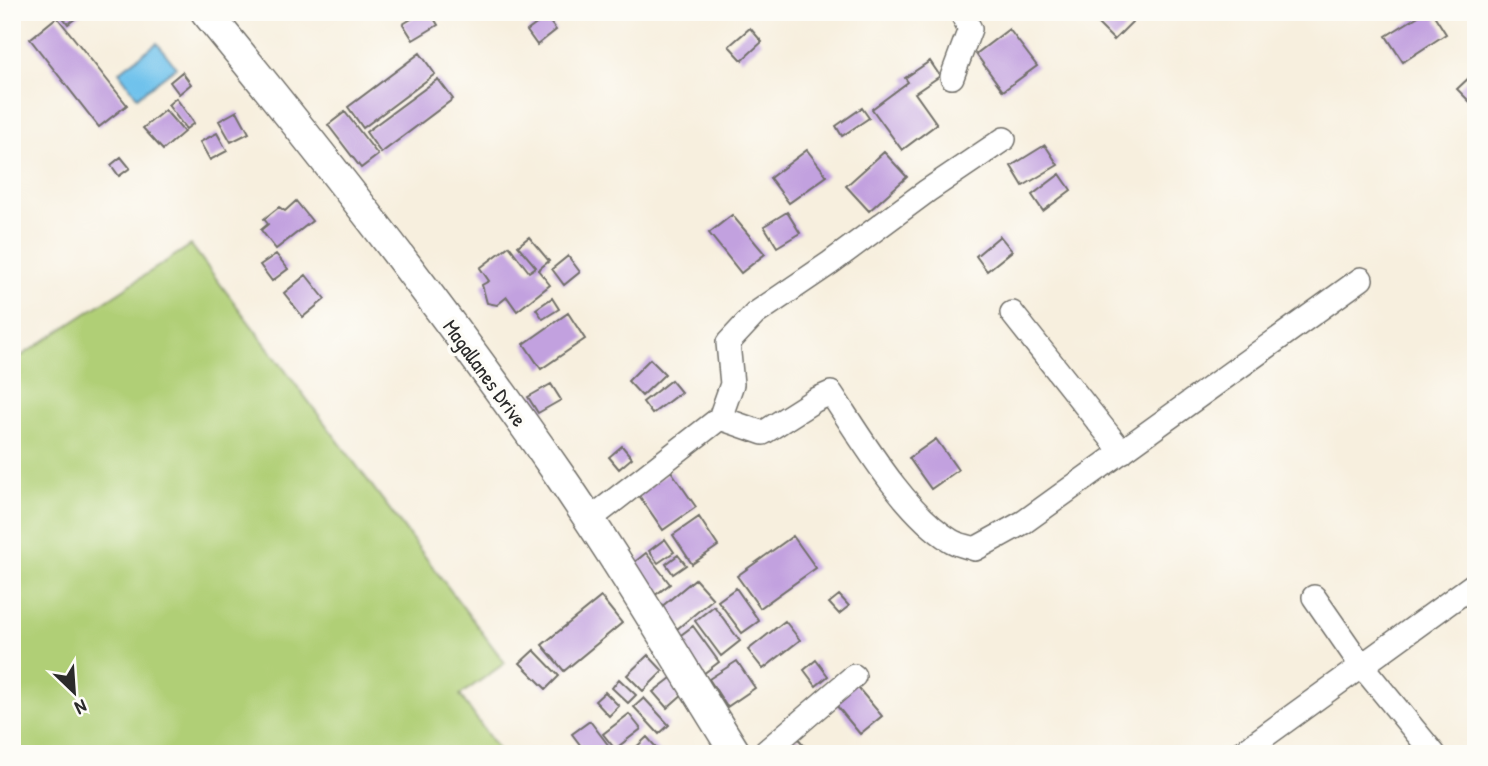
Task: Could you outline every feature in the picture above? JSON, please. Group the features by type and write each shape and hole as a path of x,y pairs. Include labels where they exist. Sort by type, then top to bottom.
{"street":[{"name":"Magallanes Drive","path":"206,12 392,247 470,351 589,520 736,754"},
{"path":"952,77 970,29 961,12"},
{"path":"589,520 720,418 732,384 728,343 755,314 1004,139"},
{"path":"720,418 763,433 831,393 881,468 924,521 952,542 975,548 1024,522 1362,279"},
{"path":"1012,313 1122,452"},
{"path":"1240,754 1476,583"},
{"path":"1314,597 1361,665 1434,754"},
{"path":"762,754 854,676"}],"green space":[{"path":"191,245 505,663 460,695 501,754 12,754 12,362"}],"water":[{"path":"157,43 176,67 137,97 119,72"}],"building":[{"path":"59,12 84,12 68,24"},
{"path":"423,12 430,12 438,25 413,40 403,24"},
{"path":"1106,12 1140,14 1114,40 1096,22"},
{"path":"1425,12 1432,12 1446,34 1403,62 1386,36"},
{"path":"57,17 127,105 99,127 30,39"},
{"path":"546,17 556,30 537,45 527,31"},
{"path":"750,28 762,42 742,60 729,46"},
{"path":"1009,29 1037,66 1003,91 976,54"},
{"path":"420,53 435,74 363,128 348,107"},
{"path":"930,61 940,76 915,93 937,124 902,150 872,109 908,82 905,78"},
{"path":"182,72 191,84 179,94 170,82"},
{"path":"1473,74 1476,77 1476,108 1457,89"},
{"path":"438,79 453,99 381,153 366,132"},
{"path":"176,98 194,123 186,129 168,105"},
{"path":"862,108 869,118 842,136 836,126"},
{"path":"165,110 184,132 163,150 143,128"},
{"path":"237,111 249,133 231,142 219,121"},
{"path":"345,112 378,155 361,168 328,125"},
{"path":"217,133 227,151 210,160 200,142"},
{"path":"1045,145 1058,165 1023,186 1011,166"},
{"path":"807,150 827,176 789,203 770,178"},
{"path":"884,152 907,177 869,211 846,186"},
{"path":"121,157 130,168 119,176 111,165"},
{"path":"1060,174 1071,190 1043,211 1032,195"},
{"path":"296,201 312,221 276,249 261,230 268,224 264,219 279,207 285,211"},
{"path":"787,212 800,233 777,247 764,226"},
{"path":"732,215 765,254 741,273 709,233"},
{"path":"1000,236 1012,251 987,271 976,256"},
{"path":"529,237 549,261 538,270 550,285 517,311 507,297 497,305 487,303 482,285 489,281 480,268 509,246 529,272 536,267 518,246"},
{"path":"276,254 288,269 272,281 260,265"},
{"path":"568,256 580,272 564,285 552,269"},
{"path":"306,275 325,299 303,317 284,293"},
{"path":"552,298 559,309 543,319 536,309"},
{"path":"568,313 585,339 541,369 524,344"},
{"path":"650,359 665,374 642,396 628,381"},
{"path":"671,380 681,392 652,414 643,402"},
{"path":"551,384 561,400 538,413 528,397"},
{"path":"936,439 958,470 931,489 909,458"},
{"path":"622,446 632,458 619,469 609,457"},
{"path":"671,471 696,507 663,530 638,494"},
{"path":"699,517 718,546 692,564 673,535"},
{"path":"793,536 816,568 760,608 737,576"},
{"path":"665,539 674,552 658,563 649,551"},
{"path":"646,553 670,584 650,599 626,569"},
{"path":"678,555 686,565 673,574 666,564"},
{"path":"695,579 713,599 677,629 660,608"},
{"path":"736,588 759,621 742,633 718,601"},
{"path":"839,595 849,606 839,614 829,603"},
{"path":"601,597 622,623 564,671 542,645"},
{"path":"714,606 740,641 721,656 695,621"},
{"path":"785,621 800,640 763,669 748,650"},
{"path":"693,626 719,662 699,677 673,641"},
{"path":"534,650 559,676 546,689 520,663"},
{"path":"648,655 663,671 643,691 627,675"},
{"path":"816,660 828,676 816,686 804,670"},
{"path":"737,661 755,688 727,707 709,679"},
{"path":"671,678 684,693 667,708 653,692"},
{"path":"619,679 636,695 628,703 612,688"},
{"path":"853,682 882,716 860,734 832,700"},
{"path":"605,692 619,706 609,716 595,701"},
{"path":"644,698 669,725 659,734 634,707"},
{"path":"629,714 641,729 615,749 603,734"},
{"path":"590,721 615,754 587,754 572,734"},
{"path":"647,737 662,754 629,754"},
{"path":"797,737 811,754 777,754"}]}
